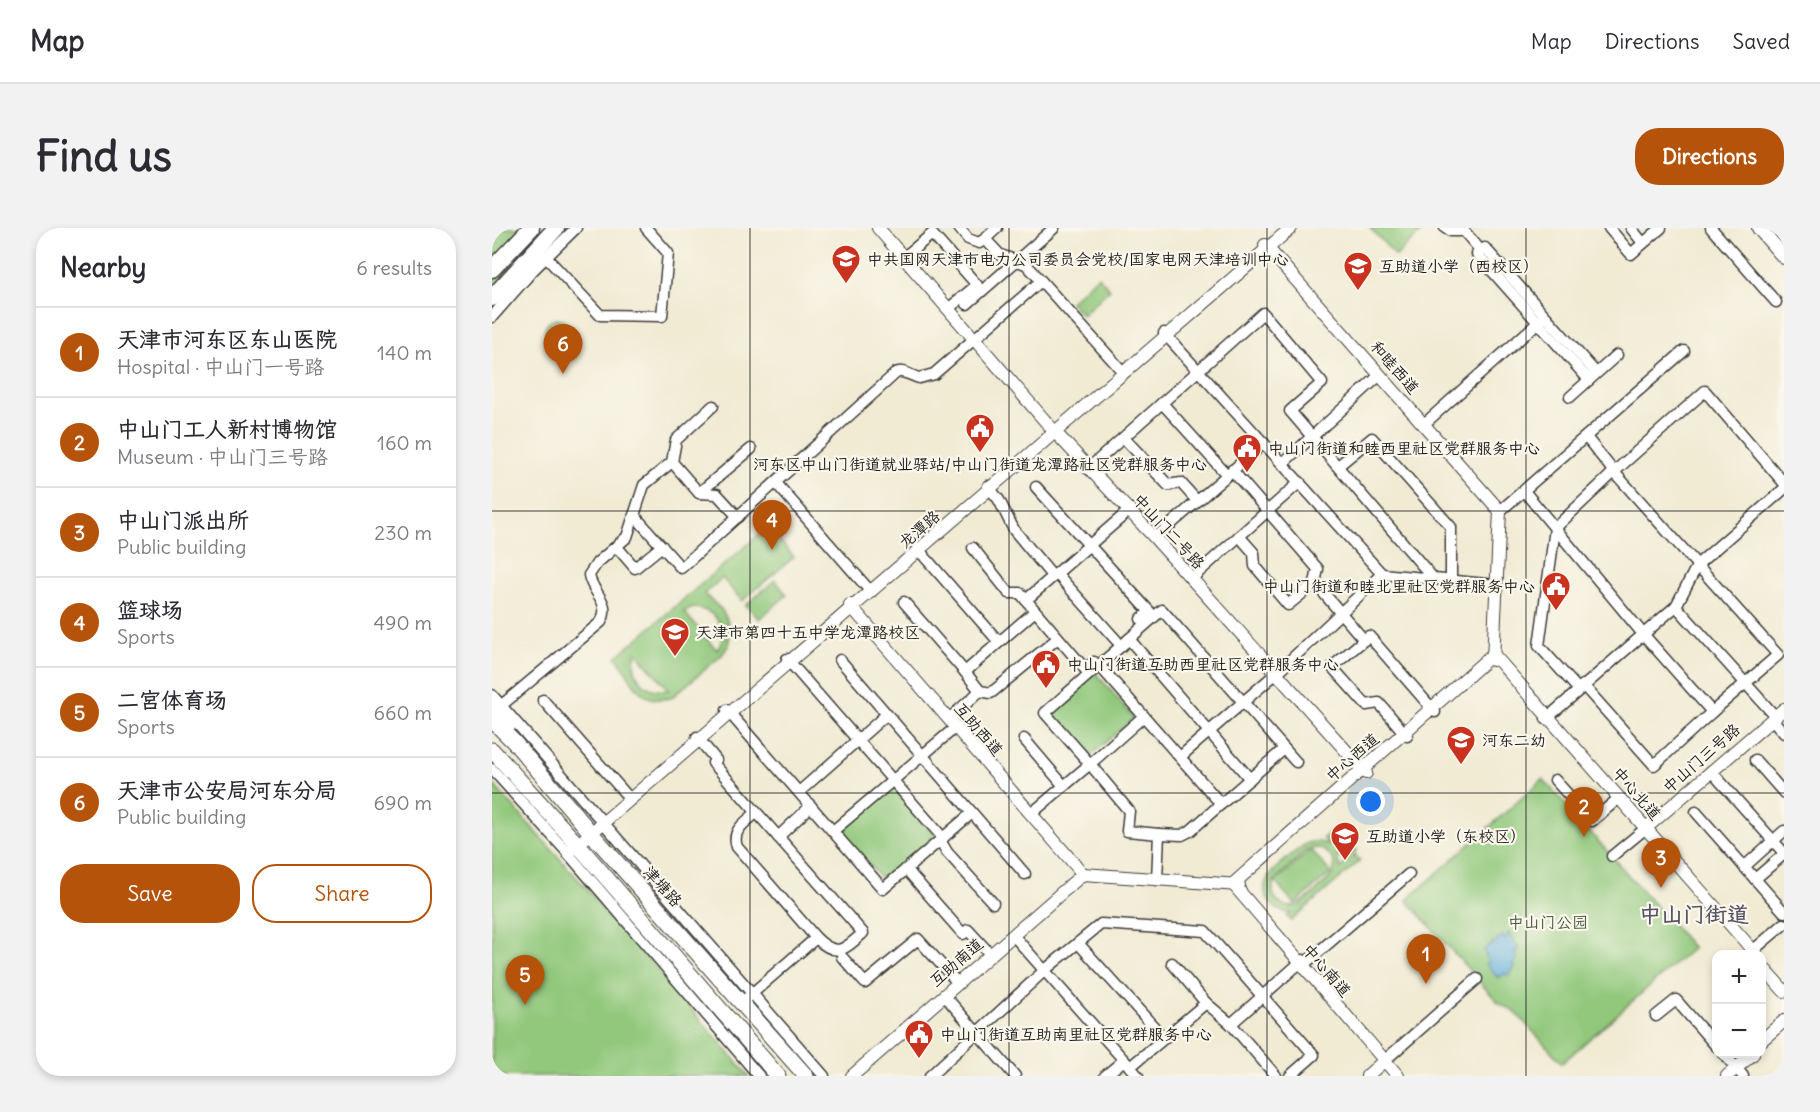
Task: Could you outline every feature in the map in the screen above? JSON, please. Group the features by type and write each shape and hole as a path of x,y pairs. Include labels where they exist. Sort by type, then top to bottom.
{"highway":[{"path":"492,269 531,228"},
{"path":"492,298 556,228"}],"main road":[{"path":"1759,228 1784,257"},
{"name":"津塘路","path":"494,705 514,742 596,826 747,998 806,1076"},
{"path":"493,757 571,848 778,1076"}],"street":[{"path":"492,317 546,257 576,228"},
{"path":"546,257 600,315 662,316 668,253 646,228"},
{"name":"中山门二号路","path":"878,228 905,256"},
{"name":"中山门二号路","path":"883,228 1055,429 1193,577 1366,770"},
{"path":"914,242 930,228"},
{"path":"958,228 968,238 979,243 997,228"},
{"path":"968,304 1054,228"},
{"path":"1445,228 1450,231 1464,231 1481,251 1477,255 1542,319 1593,376"},
{"path":"1609,228 1631,254 1661,228"},
{"path":"1631,228 1644,243"},
{"path":"1711,228 1776,302"},
{"name":"龙潭路","path":"571,848 1282,231"},
{"path":"905,256 932,234 977,285 950,308"},
{"path":"985,239 1000,255 1026,264 1122,371"},
{"name":"和睦西道","path":"1266,247 1500,512"},
{"path":"634,515 681,568 896,373 900,371 919,378 928,377 977,339 1041,281"},
{"path":"1090,468 1263,314 1322,382 1290,411 1433,578"},
{"path":"1423,425 1542,319"},
{"path":"1166,334 1382,574 1497,585"},
{"path":"1493,657 1500,512 1684,351"},
{"path":"1570,396 1617,355"},
{"path":"1283,464 1380,375"},
{"path":"1586,437 1614,472 1778,655 1654,765 1539,645 1555,528 1614,472 1705,391 1784,483"},
{"path":"1162,403 1267,510 1318,569 1315,583 1288,605 1255,566 1254,553 1239,536"},
{"path":"596,826 494,705 601,622 605,614 605,607 589,574 597,563 627,537 644,485 672,462 676,440 713,406"},
{"path":"1124,438 1168,485 1181,483 1197,501"},
{"path":"1338,466 1372,438 1451,527 1450,580"},
{"path":"1156,537 1264,443"},
{"path":"699,493 751,448"},
{"path":"672,462 699,493 717,494 738,517"},
{"path":"1193,577 1300,482"},
{"path":"776,483 870,590"},
{"path":"989,487 999,500 1014,530 1116,641"},
{"path":"973,548 1009,593 1020,593 1085,669 1150,612 1036,487"},
{"path":"1547,718 1676,606 1698,564 1784,489"},
{"path":"1524,491 1643,634 1712,712"},
{"path":"1026,600 1130,511"},
{"path":"617,547 635,568 662,546"},
{"path":"918,549 999,642"},
{"path":"1180,757 1243,703 1382,574"},
{"path":"1315,583 1364,640"},
{"path":"904,602 980,691 987,694 994,692 1058,638"},
{"name":"互助西道","path":"851,606 1083,874"},
{"path":"1676,606 1777,715 1784,733"},
{"path":"1284,749 1186,834 1127,831 1129,811 1044,713 1162,610 1296,762"},
{"path":"964,672 1035,611"},
{"path":"1405,735 1379,703 1366,705 1332,668 1369,636 1434,710"},
{"path":"1129,639 1250,779"},
{"name":"中心西道","path":"1236,885 1493,657"},
{"name":"中心北道","path":"1493,657 1749,950"},
{"path":"789,660 894,780 942,839 947,852 993,903"},
{"path":"840,660 1025,874"},
{"path":"1098,664 1221,804"},
{"path":"833,831 922,755 980,691"},
{"path":"543,700 629,797"},
{"path":"728,711 883,889 972,813"},
{"path":"799,792 886,715"},
{"name":"中山门三号路","path":"1612,856 1777,715"},
{"path":"1031,814 1144,716"},
{"path":"698,738 716,760 713,763 863,933 843,950 826,948 737,847 736,832 756,813"},
{"path":"1024,739 1064,786"},
{"path":"1755,760 1784,793"},
{"path":"1711,771 1784,853 1755,879"},
{"path":"1556,780 1592,821 1618,799"},
{"path":"778,837 811,806"},
{"path":"1696,812 1784,912"},
{"path":"1744,867 1784,831"},
{"path":"1157,880 1160,834"},
{"path":"571,848 759,1076"},
{"path":"906,869 963,934 968,930 990,954"},
{"path":"1231,1024 1409,873"},
{"path":"1083,874 1236,885"},
{"name":"互助南道","path":"852,1076 1083,874"},
{"name":"中心南道","path":"1236,885 1386,1059 1398,1076"},
{"path":"930,1076 1045,970 1101,924 1205,931 1314,1055 1290,1076"},
{"path":"1755,950 1784,924"},
{"path":"1013,935 1131,1068"},
{"path":"816,938 747,998 824,1076"},
{"path":"842,957 865,983 918,939 957,982"},
{"path":"1078,943 1164,1038"},
{"path":"1172,963 1206,1003 1231,1024 1276,1076"},
{"path":"1766,966 1784,985"},
{"path":"1766,971 1784,991"},
{"path":"1367,1076 1477,979"},
{"path":"944,994 1015,1076"},
{"path":"1656,1016 1676,1000 1712,1041"},
{"path":"1105,1076 1131,1068 1206,1003"},
{"path":"1766,1036 1784,1021"},
{"path":"1766,1042 1784,1027"},
{"path":"1727,1058 1735,1071"},
{"path":"1735,1071 1743,1058"},
{"path":"1720,1076 1735,1071 1748,1058"},
{"name":"中心南道","path":"1386,1059 1405,1076"}],"green space":[{"path":"492,228 544,228 536,234 492,293"},
{"path":"1370,228 1420,228 1422,231 1396,256"},
{"path":"1098,276 1110,289 1082,315 1070,302"},
{"path":"557,319 565,323 569,331 565,339 557,343 549,339 545,331 549,323"},
{"path":"768,527 794,557 742,601 722,578 704,594 721,609 727,619 730,635 728,646 722,655 671,698 650,698 643,694 616,657","holes":["693,608 708,612 718,622 722,635 717,650 684,612","636,652 669,690 653,689 641,681 635,668"]},
{"path":"775,580 787,595 759,619 746,605"},
{"path":"1095,672 1134,718 1089,757 1049,711"},
{"name":"中山门公园","path":"1543,779 1693,948 1562,1063 1515,1012 1499,1003 1407,900"},
{"path":"492,783 597,900 749,1076 492,1076"},
{"path":"894,784 939,836 885,883 840,832"},
{"path":"1336,827 1357,850 1344,861 1337,854 1340,868 1355,855 1360,861 1291,921 1287,916 1291,913 1278,909 1269,901 1265,884 1276,868 1307,844 1316,842 1329,845 1323,838","holes":["1313,848 1331,857 1334,871 1314,893 1299,904 1293,907 1284,906 1276,900 1273,889 1274,881 1306,851"]},
{"path":"1311,850 1331,873 1295,904 1275,882"}],"water":[{"path":"1508,933 1519,949 1514,952 1517,958 1513,965 1515,968 1508,976 1506,973 1498,978 1486,964 1488,962 1484,950 1502,936 1505,940"}],"place":[{"name":"中共国网天津市电力公司委员会党校/国家电网天津培训中心","path":"846,284"},
{"name":"互助道小学（西校区）","path":"1358,292"},
{"name":"天津市公安局河东分局","path":"563,374"},
{"name":"河东区中山门街道就业驿站/中山门街道龙潭路社区党群服务中心","path":"980,454"},
{"name":"中山门街道和睦西里社区党群服务中心","path":"1247,474"},
{"name":"篮球场","path":"772,550"},
{"name":"中山门街道和睦北里社区党群服务中心","path":"1556,612"},
{"name":"天津市第四十五中学龙潭路校区","path":"675,658"},
{"name":"中山门街道互助西里社区党群服务中心","path":"1046,690"},
{"name":"河东二幼","path":"1461,766"},
{"name":"中山门工人新村博物馆","path":"1584,837"},
{"name":"互助道小学（东校区）","path":"1345,862"},
{"name":"中山门派出所","path":"1661,888"},
{"name":"天津市河东区东山医院","path":"1426,984"},
{"name":"二宫体育场","path":"525,1005"},
{"name":"中山门街道互助南里社区党群服务中心","path":"919,1060"}],"district":[{"name":"中山门街道","path":"1694,914"}]}
